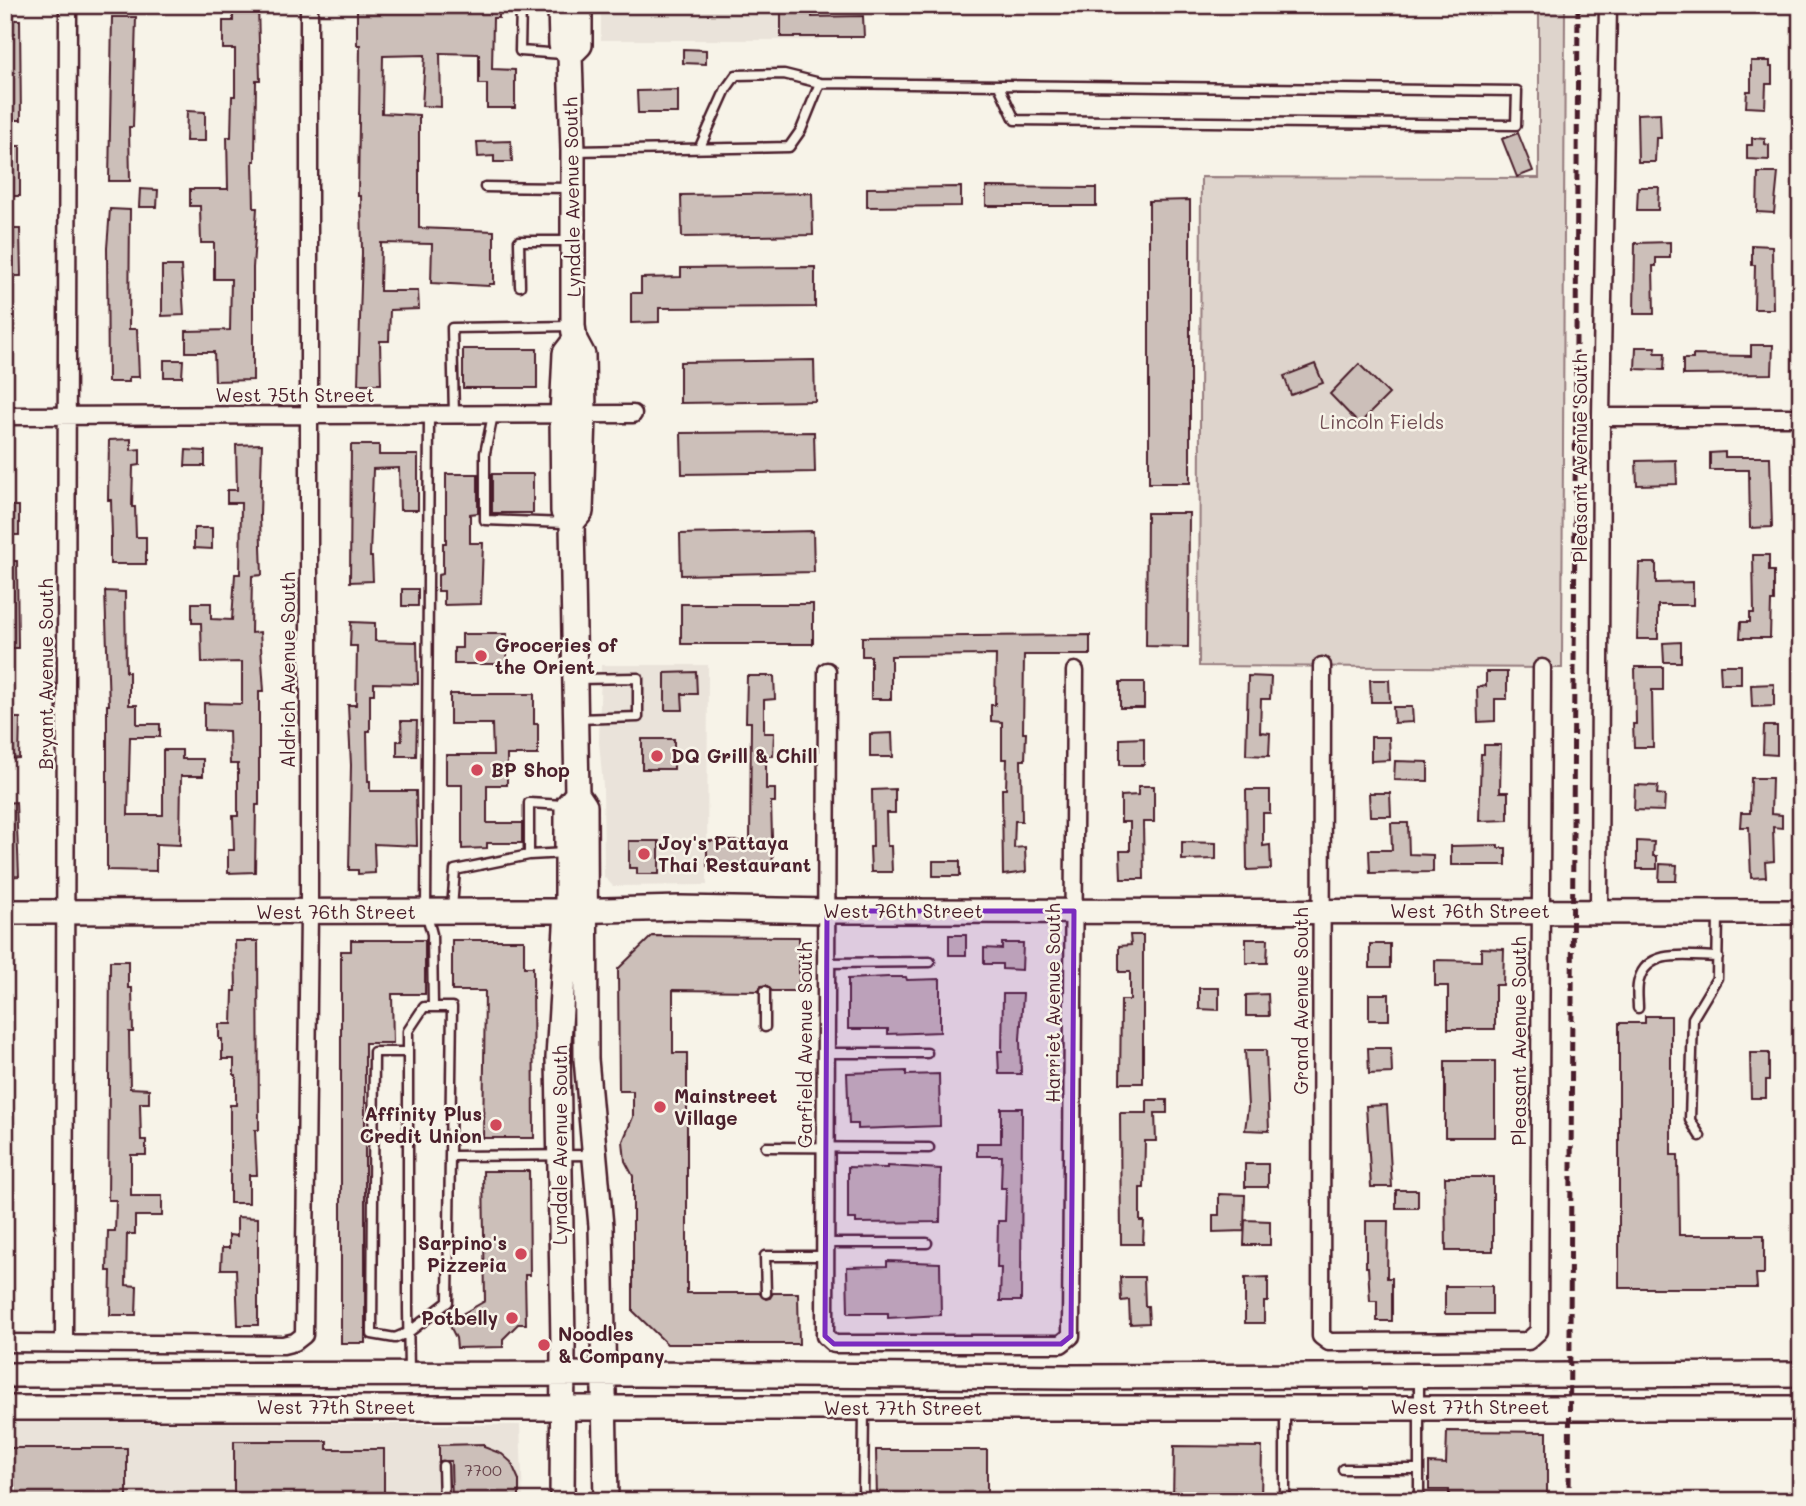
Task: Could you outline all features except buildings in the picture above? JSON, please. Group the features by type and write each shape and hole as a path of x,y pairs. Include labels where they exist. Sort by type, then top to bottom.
{"street":[{"name":"Bryant Avenue South","path":"64,1343 68,5"},
{"name":"Aldrich Avenue South","path":"64,1343 284,1345 295,1342 304,1335 309,912 309,5"},
{"name":"Lyndale Avenue South","path":"560,5 561,45 570,54 573,151 574,333 565,353 581,512 572,523 577,719 567,853 577,911 586,1059 601,1226 606,1501"},
{"name":"Lyndale Avenue South","path":"570,54 580,45 580,5"},
{"name":"Pleasant Avenue South","path":"1599,912 1601,417 1608,5"},
{"name":"West 75th Street","path":"5,416 633,414"},
{"path":"1601,417 1801,417"},
{"name":"Grand Avenue South","path":"1322,667 1321,1336 1329,1342 1528,1341 1539,1331"},
{"name":"Pleasant Avenue South","path":"1539,1331 1542,668"},
{"name":"Garfield Avenue South","path":"825,1336 827,671"},
{"name":"Harriet Avenue South","path":"825,1336 834,1344 1061,1344 1071,1336 1075,671"},
{"name":"Lyndale Avenue South","path":"562,1501 558,1058 577,911 585,806 572,800"},
{"name":"West 76th Street","path":"5,912 426,912 681,908 827,911 1801,912"},
{"path":"5,1343 64,1343"},
{"name":"West 77th Street","path":"5,1375 604,1374 1059,1377 1801,1374"},
{"name":"West 77th Street","path":"5,1408 1801,1408"}],"lane":[{"path":"520,5 520,51 570,54"},
{"path":"700,147 726,89 736,75 784,74 820,83 1517,91 1516,125 1015,120 999,86"},
{"path":"573,151 789,147 801,130 820,83"},
{"path":"485,187 572,188"},
{"path":"520,286 519,241 572,241"},
{"path":"454,415 452,328 574,333"},
{"path":"429,415 426,912 432,934 433,1007"},
{"path":"494,415 485,453 485,520 572,523"},
{"path":"576,679 638,678 638,717 577,719"},
{"path":"529,855 529,803 572,800"},
{"path":"452,911 455,870 529,855 567,853"},
{"path":"1700,1136 1689,1120 1693,1018 1717,978 1718,912"},
{"path":"1638,1008 1638,982 1644,967 1663,956 1718,957"},
{"path":"826,963 930,962"},
{"path":"765,990 765,1027"},
{"path":"408,1052 374,1052 372,1335 395,1338 409,1332 448,1302 452,1007 424,1007 408,1031 409,1332 409,1374"},
{"path":"825,1053 927,1053"},
{"path":"766,1147 929,1148"},
{"path":"451,1156 595,1155"},
{"path":"766,1293 766,1256 927,1243"},
{"path":"1419,1374 1419,1501"},
{"path":"1285,1407 1285,1501"},
{"path":"863,1501 864,1408"},
{"path":"443,1466 444,1501"},
{"path":"1343,1469 1419,1469"}],"highlighted area":[{"path":"827,911 1074,911 1071,1336 1061,1344 834,1344 825,1336"}],"shaded area":[{"path":"601,5 820,5 819,40 601,40"},
{"path":"601,665 708,665 707,885 613,886 604,877 603,786 599,742"},
{"path":"5,1421 520,1425 523,1501 5,1501"}],"green space":[{"name":"Lincoln Fields","path":"1544,5 1565,5 1562,668 1199,666 1201,177 1539,178 1539,8"}],"railway":[{"path":"1569,1501 1578,5"}],"place":[{"name":"Groceries of the Orient","path":"481,656"},
{"name":"DQ Grill & Chill","path":"657,756"},
{"name":"BP Shop","path":"477,770"},
{"name":"Joy's Pattaya Thai Restaurant","path":"644,854"},
{"name":"Mainstreet Village","path":"660,1107"},
{"name":"Affinity Plus Credit Union","path":"496,1125"},
{"name":"Sarpino's Pizzeria","path":"521,1254"},
{"name":"Potbelly","path":"512,1318"},
{"name":"Noodles & Company","path":"544,1345"}]}
